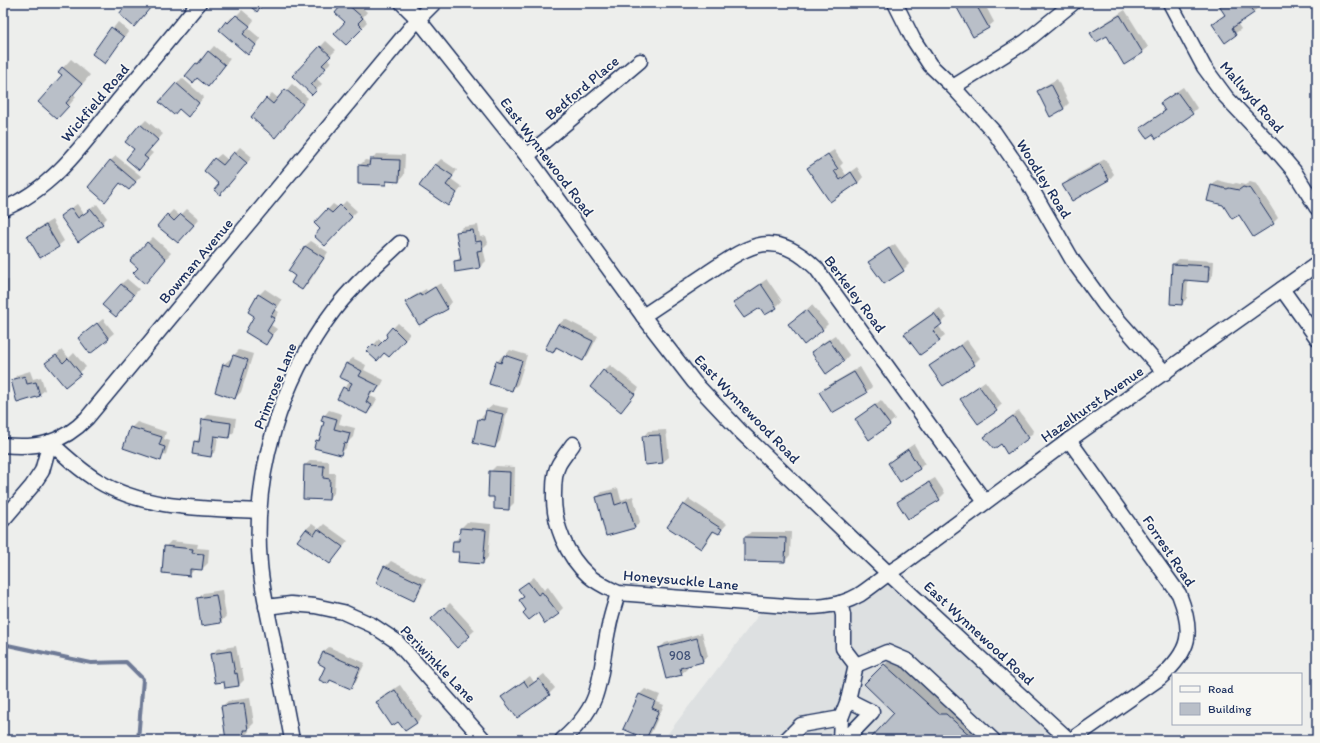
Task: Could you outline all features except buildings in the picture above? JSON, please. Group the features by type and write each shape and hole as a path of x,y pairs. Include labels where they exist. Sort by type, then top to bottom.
{"street":[{"name":"Wickfield Road","path":"3,209 31,195 73,155 199,3"},
{"name":"East Wynnewood Road","path":"402,3 418,19 527,156 643,316 694,382 740,432 888,573 1070,740"},
{"name":"Bowman Avenue","path":"3,445 28,445 50,442 65,436 78,428 418,19 434,3"},
{"name":"Woodley Road","path":"895,3 913,40 930,65 953,87 994,132 1019,168 1073,260 1104,304 1164,373"},
{"path":"953,87 1025,42 1073,3"},
{"name":"Mallwyd Road","path":"1170,3 1204,67 1226,97 1294,171 1317,208"},
{"name":"Bedford Place","path":"527,156 640,61"},
{"name":"Primrose Lane","path":"292,740 266,607 260,564 259,511 265,464 278,417 293,380 312,343 334,310 348,294 400,243"},
{"name":"Berkeley Road","path":"643,316 741,251 763,244 783,246 793,249 804,256 816,268 985,502"},
{"name":"Hazelhurst Avenue","path":"888,573 901,565 1069,440 1317,264"},
{"path":"1282,289 1317,338"},
{"name":"Forrest Road","path":"1069,440 1179,594 1184,606 1188,630 1187,643 1181,656 1171,668 1160,678 1070,740"},
{"path":"3,520 32,486 42,471 50,442 77,467 98,481 131,496 173,505 259,511"},
{"name":"Honeysuckle Lane","path":"573,444 559,464 555,476 553,504 558,527 563,541 579,566 589,576 603,586 618,593 808,608 828,606 858,596 888,573"},
{"path":"562,740 582,719 590,707 597,691 609,625 618,593"},
{"path":"840,603 843,616 843,648 856,665"},
{"name":"Periwinkle Lane","path":"266,607 291,604 315,606 343,612 372,625 396,641 484,740"},
{"path":"856,665 887,652 908,661 993,740"},
{"path":"840,740 841,718 848,700 856,665"},
{"path":"845,740 872,712 848,700"},
{"path":"786,740 801,725 841,718"}],"shaded area":[{"path":"888,573 1069,740 663,740 767,604 828,606"}],"waterway":[{"path":"3,644 91,663 126,662 143,679 138,740"}]}
